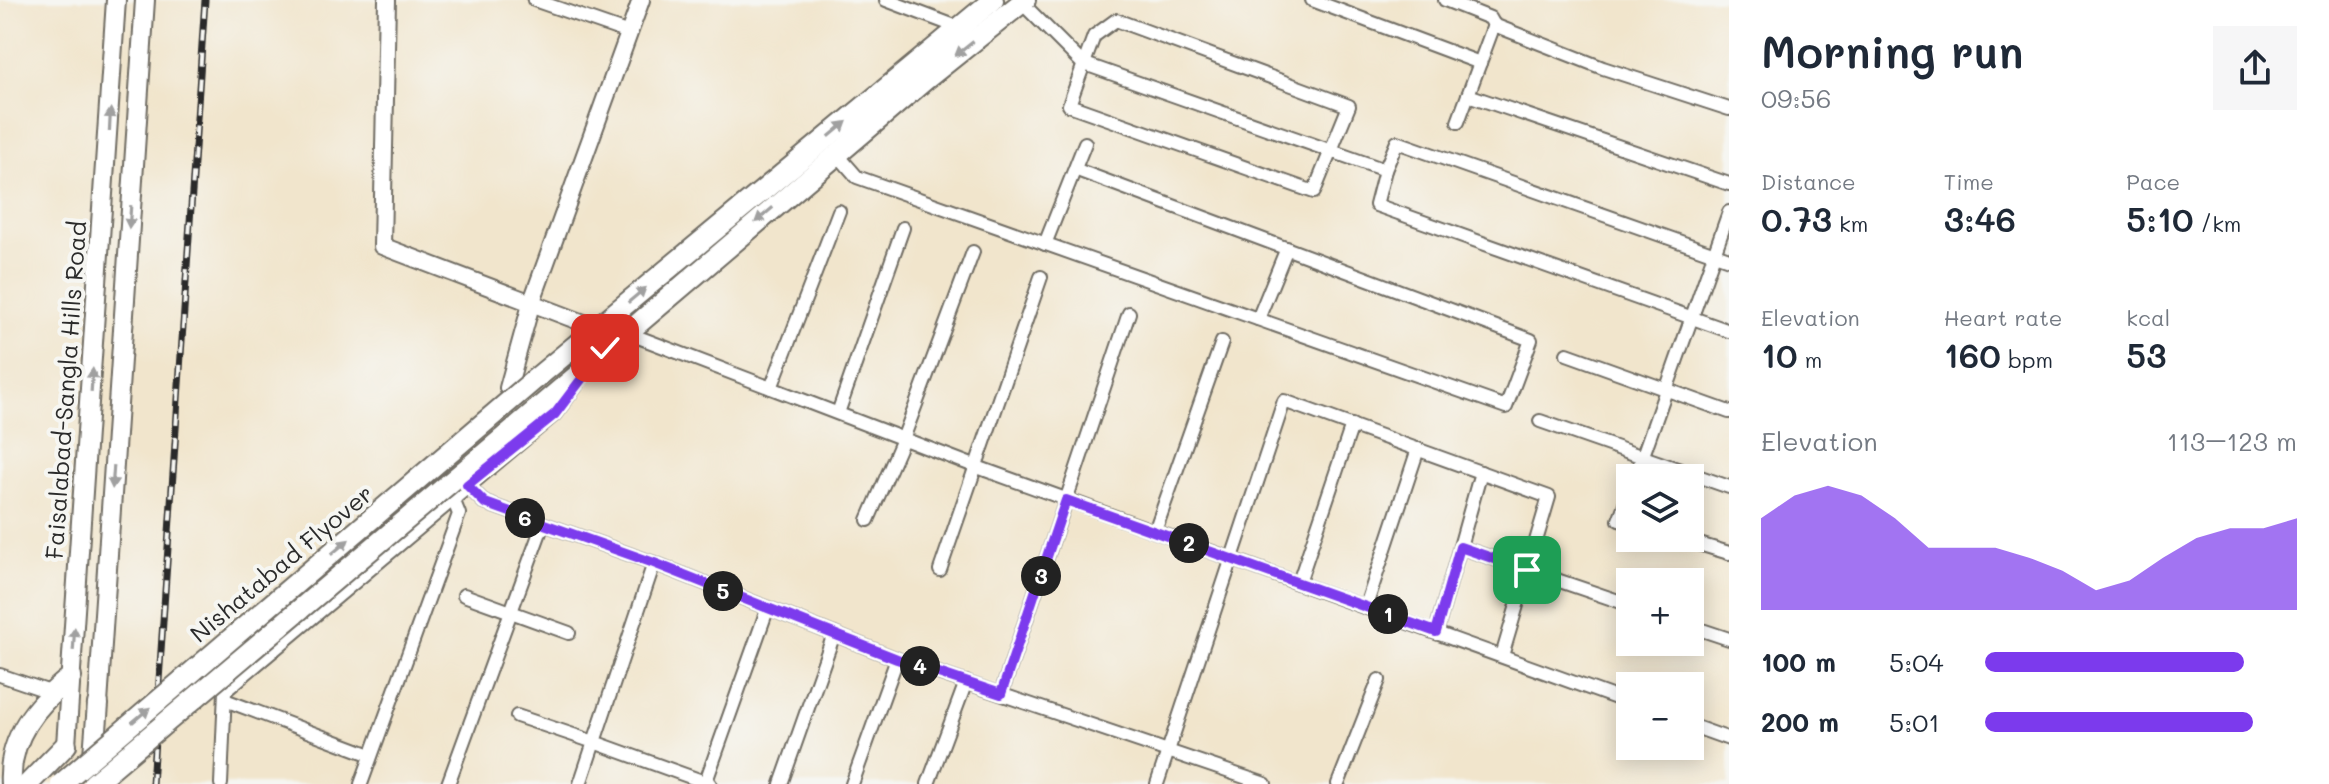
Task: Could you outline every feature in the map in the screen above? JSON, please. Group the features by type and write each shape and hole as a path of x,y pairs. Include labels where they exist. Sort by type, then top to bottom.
{"main road":[{"name":"Faisalabad-Sangla Hills Road","path":"62,784 116,0"},
{"path":"92,784 145,0"},
{"name":"Nishatabad Flyover","path":"62,784 534,380 993,0"},
{"path":"92,784 567,384 605,348 1023,2"},
{"path":"7,770 20,730 71,677"},
{"path":"28,784 66,745"}],"street":[{"path":"387,0 382,246 597,328"},
{"path":"534,0 629,33"},
{"path":"508,388 532,301 641,0"},
{"path":"886,0 960,28"},
{"path":"1312,0 1480,63"},
{"path":"1445,0 1490,18 1494,25 1603,68 1729,109"},
{"path":"1023,2 1082,63 1333,149 1385,170"},
{"path":"1116,20 1349,106 1333,149 1314,192 1069,105 1094,36 1116,20"},
{"path":"1458,122 1494,25"},
{"path":"1468,95 1729,184"},
{"path":"1729,259 1397,142 1385,170 1376,205 1729,331"},
{"path":"1045,244 1077,170 1085,143"},
{"path":"837,154 857,177 1506,407 1531,340 1077,170"},
{"path":"771,388 839,211"},
{"path":"1640,464 1729,212"},
{"path":"838,413 903,228"},
{"path":"1258,319 1287,248"},
{"path":"868,520 903,439 973,252"},
{"path":"940,570 1041,277"},
{"path":"1001,694 1129,313"},
{"path":"625,332 1066,500 1616,698"},
{"path":"1155,531 1222,342"},
{"path":"221,784 225,691 555,414 605,348"},
{"path":"1567,354 1729,412"},
{"path":"1157,784 1284,401 1549,497 1502,656"},
{"path":"1540,421 1729,487"},
{"path":"1299,582 1352,425"},
{"path":"1366,606 1418,449"},
{"path":"1436,632 1481,472"},
{"path":"467,485 485,503 654,563 897,659 1168,749 1232,779 1265,784"},
{"path":"361,784 459,514 453,499"},
{"path":"448,784 543,524"},
{"path":"1704,546 1729,553"},
{"path":"1460,547 1616,600"},
{"path":"580,784 654,563"},
{"path":"464,595 569,633"},
{"path":"517,716 707,783 767,610"},
{"path":"1704,631 1729,639"},
{"path":"781,784 834,634"},
{"path":"852,784 897,659"},
{"path":"0,675 53,693"},
{"path":"1338,784 1379,680"},
{"path":"928,784 966,682"},
{"path":"225,700 371,755"},
{"path":"1704,730 1729,739"}],"railway":[{"path":"152,784 205,0"}],"route":[{"path":"605,348 555,414 467,485 485,503 654,563 897,659 1001,694 1066,500 1436,632 1460,547 1527,570"}]}
